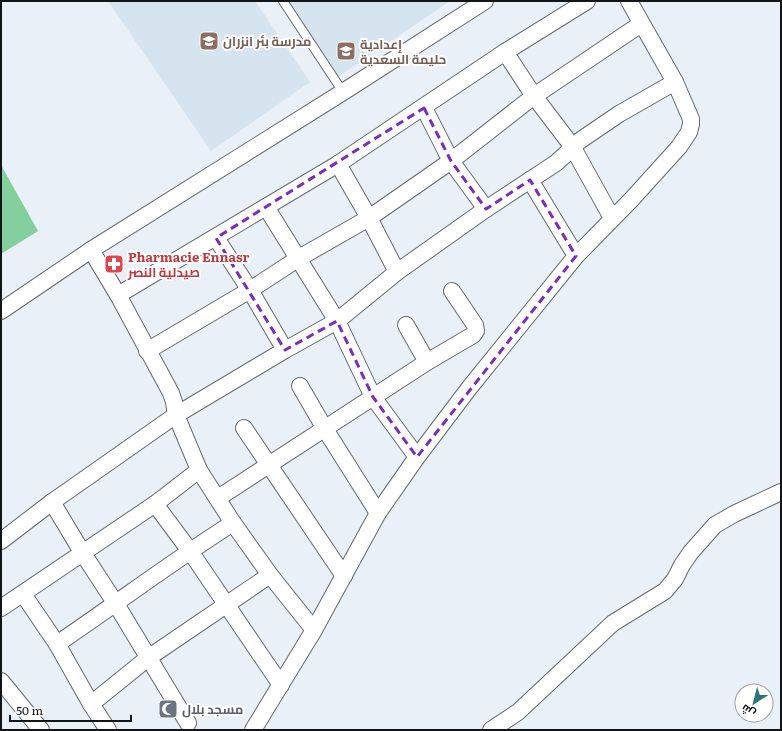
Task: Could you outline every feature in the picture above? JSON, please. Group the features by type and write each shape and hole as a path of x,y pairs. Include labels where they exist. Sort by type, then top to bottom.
{"street":[{"path":"1,311 91,250 486,1"},
{"path":"118,295 338,164 424,108 505,52 587,1"},
{"path":"253,730 314,630 378,513 417,457 470,387 576,256 680,147 689,132 691,119 674,82 629,1"},
{"path":"147,351 250,290 299,258 369,218 452,162 534,96 641,24"},
{"path":"505,52 534,96 572,146 612,218"},
{"path":"1,541 52,502 176,415 337,321 397,272 486,209 556,163 569,152 572,146 619,114 674,82"},
{"path":"424,108 452,162 486,209"},
{"path":"338,164 369,218 397,272"},
{"path":"530,180 576,256"},
{"path":"266,207 337,321 373,397 417,457"},
{"path":"216,238 250,290 285,350"},
{"path":"91,250 118,295 171,393 176,415 199,470 233,524 270,575 314,630"},
{"path":"218,498 427,362 470,338 476,330 475,325 452,291"},
{"path":"406,325 427,362"},
{"path":"300,386 325,429 378,513"},
{"path":"244,428 268,466 344,576"},
{"path":"1,608 155,504 199,470"},
{"path":"491,730 518,712 614,623 666,592 691,552 715,525 734,514 781,492"},
{"path":"52,502 188,723"},
{"path":"155,504 190,550 281,685"},
{"path":"57,644 116,604 190,550 233,524"},
{"path":"91,704 148,658 226,603 270,575"},
{"path":"23,594 57,644 91,704 108,730"},
{"path":"1,680 41,730"}],"lane":[{"path":"283,1 343,92"}],"highlighted area":[{"path":"424,108 451,161 486,209 530,180 576,256 417,457 373,397 337,321 285,350 216,238"}],"shaded area":[{"name":"مدرسة بئر انزران","path":"108,1 255,1 310,82 211,151"},
{"name":"إعدادية حليمة السعدية","path":"285,1 450,1 335,79"}],"green space":[{"path":"1,165 38,231 1,254"}],"place":[{"name":"مدرسة بئر انزران","path":"209,41"},
{"name":"إعدادية حليمة السعدية","path":"346,51"},
{"name":"Pharmacie Ennasr صيدلية النصر","path":"114,264"},
{"name":"مسجد بلال","path":"168,709"}]}
